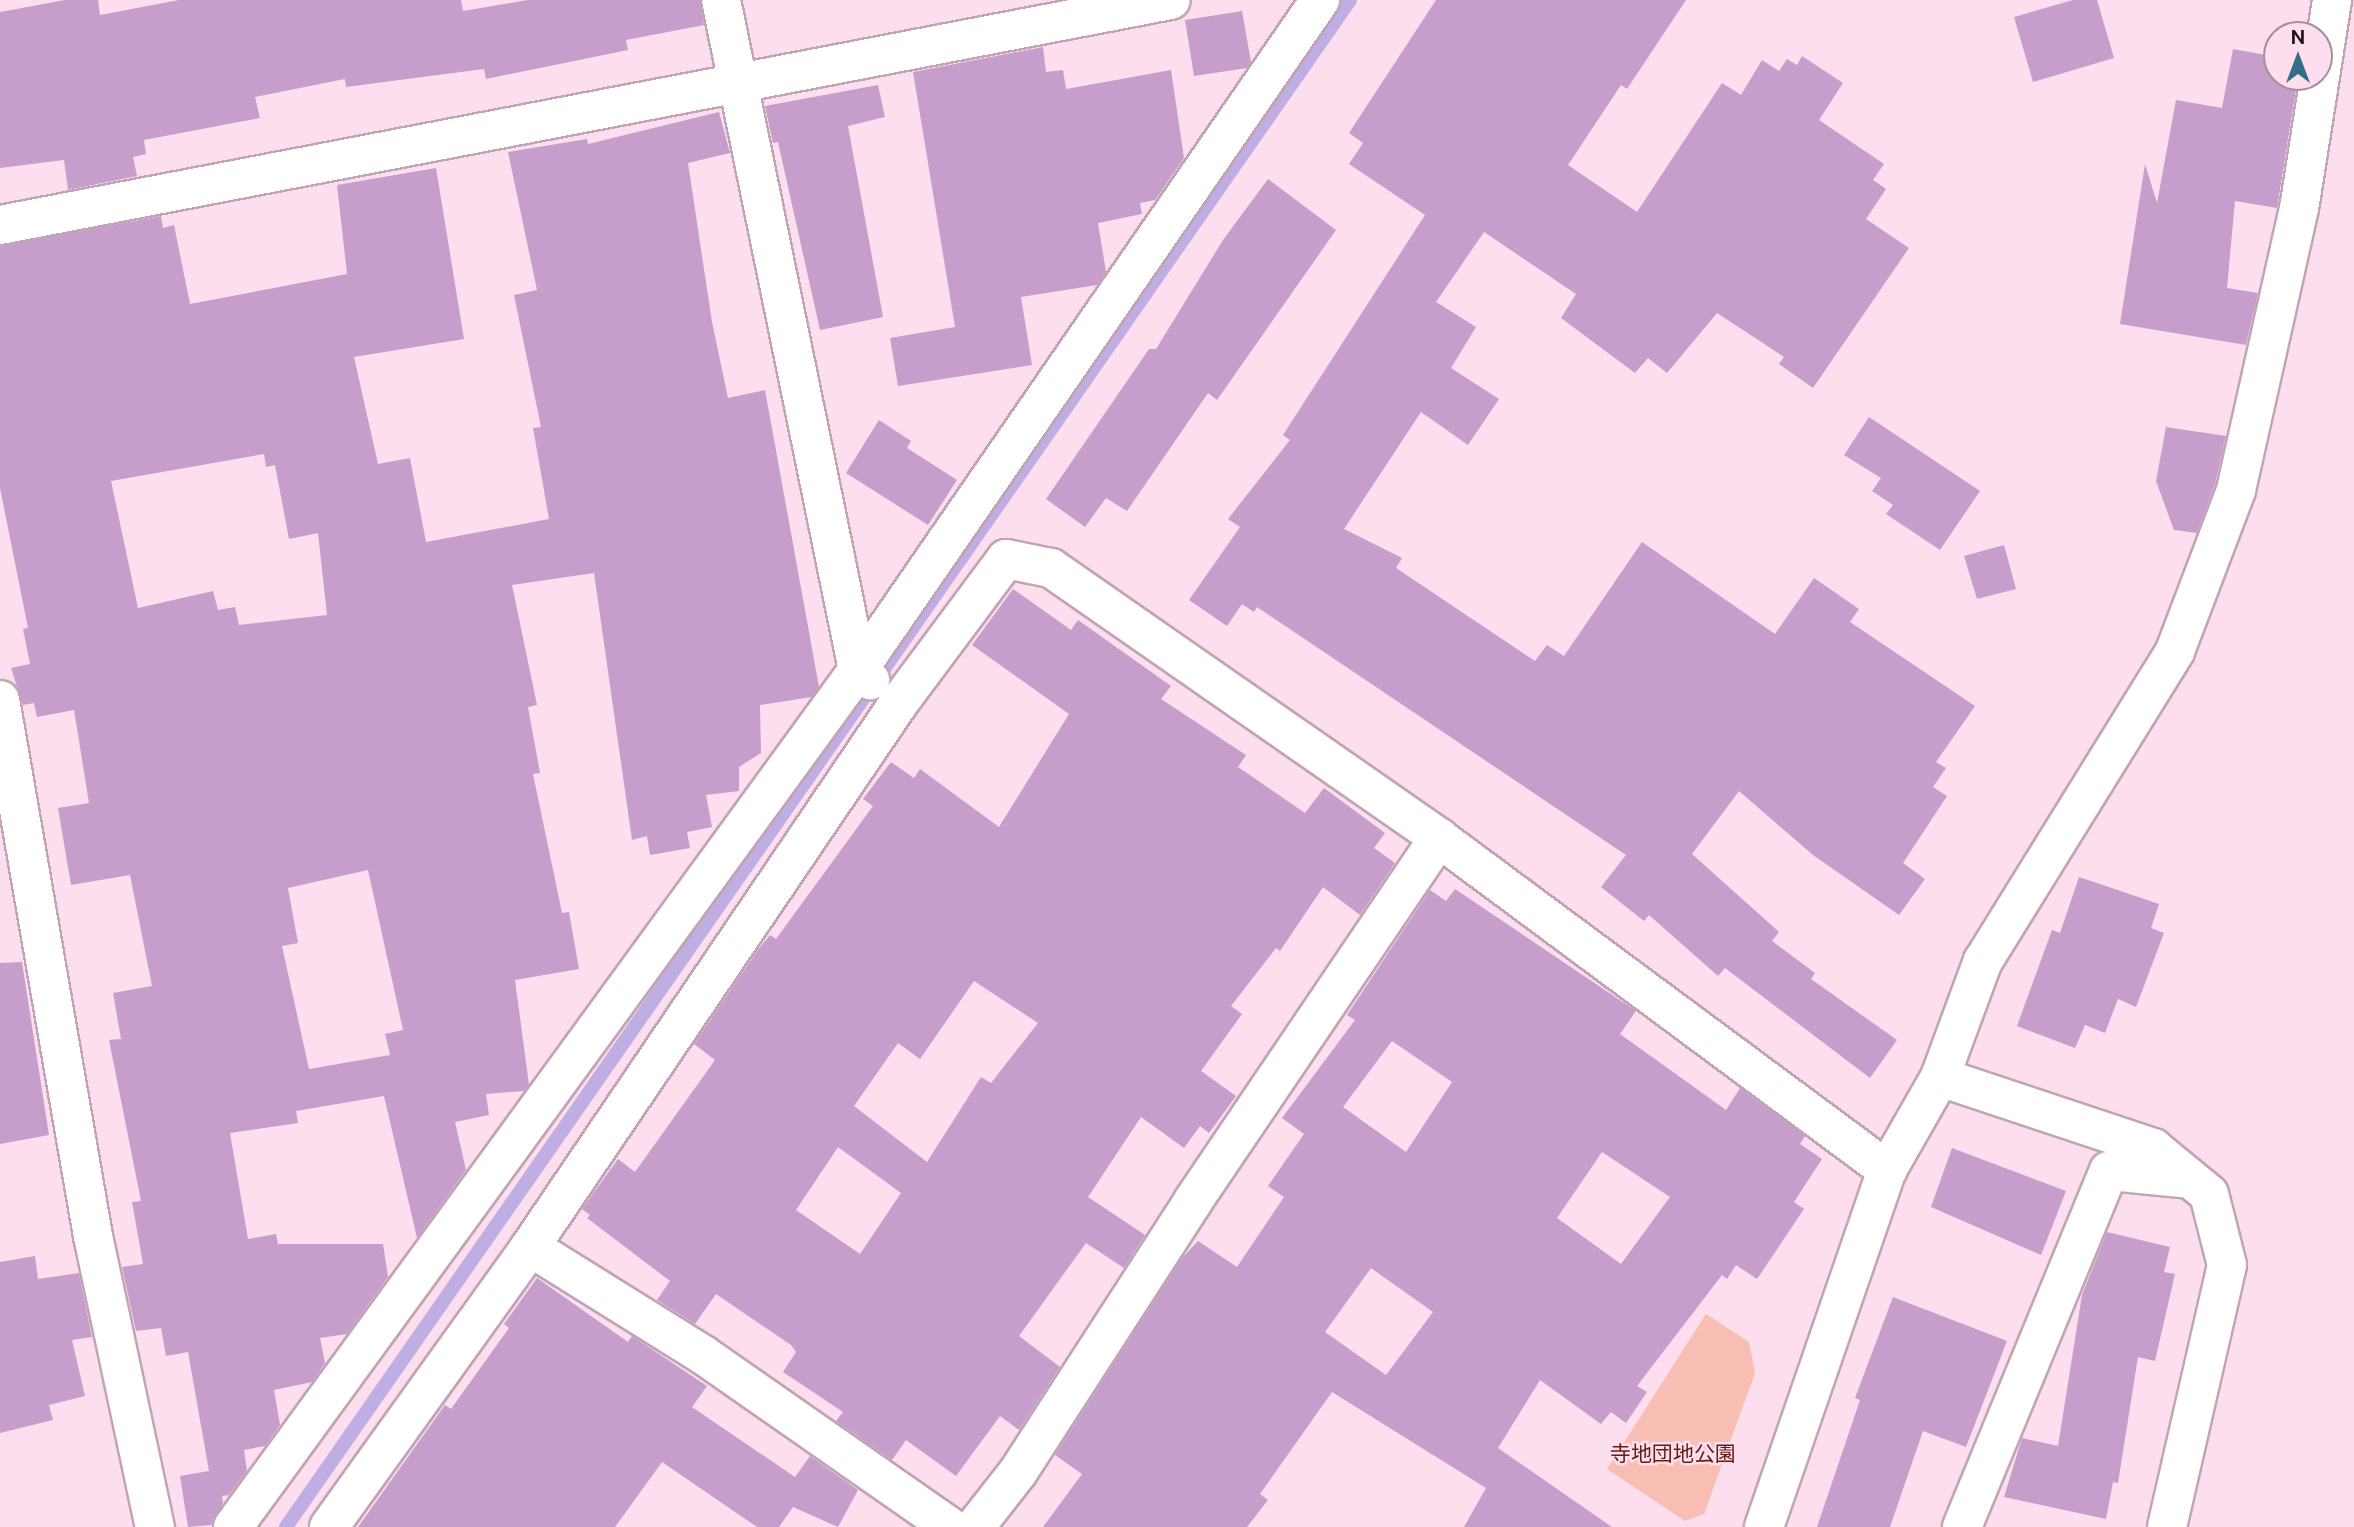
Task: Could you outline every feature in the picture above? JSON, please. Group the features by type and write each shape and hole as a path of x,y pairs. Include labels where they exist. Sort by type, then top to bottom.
{"street":[{"path":"721,0 858,670 898,704"},
{"path":"0,225 1171,0"},
{"path":"233,1527 858,670 1320,0"},
{"path":"1764,1527 1887,1170 1940,1077 1983,961 2175,651 2236,490 2299,209 2332,0"},
{"path":"329,1527 530,1247 898,704 1006,559 1051,568 1439,838 1887,1170"},
{"path":"0,700 93,1236 155,1527"},
{"path":"975,1527 1018,1472 1193,1201 1439,838"},
{"path":"1940,1077 2153,1147 2209,1194 2227,1265 2167,1527"},
{"path":"1962,1527 2109,1171 2190,1179"},
{"path":"530,1247 702,1354 950,1527"}],"green space":[{"name":"寺地団地公園","path":"1706,1314 1749,1342 1755,1373 1704,1514 1685,1521 1607,1469"}],"building":[{"path":"65,0 98,0 100,15 179,0 461,0 463,11 528,0 700,0 704,25 626,40 628,50 486,79 484,69 346,87 345,79 255,97 260,118 144,140 146,154 133,157 137,176 68,190 64,160 0,168 0,12"},
{"path":"1436,0 1686,0 1627,89 1621,85 1568,165 1637,212 1722,83 1741,95 1762,60 1779,71 1787,59 1797,65 1802,56 1843,83 1819,120 1884,164 1873,180 1886,189 1866,219 1909,248 1813,388 1779,364 1784,357 1717,313 1667,373 1648,358 1635,373 1561,318 1576,294 1484,232 1436,302 1476,327 1451,368 1499,399 1468,445 1421,412 1344,529 1402,558 1396,568 1535,661 1547,645 1564,656 1642,542 1775,634 1814,578 1859,609 1850,622 1975,706 1936,762 1946,768 1933,787 1947,796 1903,863 1925,879 1899,915 1813,855 1739,791 1692,854 1779,932 1772,941 1815,973 1811,979 1897,1040 1870,1078 1725,968 1718,976 1649,915 1644,921 1601,887 1626,855 1257,607 1254,612 1242,604 1227,626 1189,600 1240,527 1228,519 1290,440 1283,435 1425,215 1349,164 1363,143 1349,133"},
{"path":"2073,0 2097,0 2114,58 2033,82 2014,17"},
{"path":"1242,11 1251,62 1247,68 1194,76 1185,20"},
{"path":"1043,47 1046,72 1063,70 1066,89 1171,70 1184,158 1155,200 1140,203 1142,214 1098,223 1106,272 1097,285 1021,297 1032,365 898,386 890,338 955,327 913,72"},
{"path":"2233,49 2263,54 2263,91 2296,91 2277,208 2235,201 2227,288 2258,293 2246,345 2120,324 2145,164 2157,203 2176,100 2222,108"},
{"path":"878,85 885,117 848,126 883,317 820,330 778,142 773,143 765,106"},
{"path":"719,112 730,153 688,163 712,322 728,398 765,390 819,687 812,697 760,705 761,753 739,767 739,791 706,795 712,827 687,832 690,848 650,855 647,836 632,840 594,573 512,585 537,705 528,707 540,773 533,774 562,913 569,912 579,969 515,980 529,1085 524,1091 486,1094 489,1115 455,1122 466,1170 417,1238 384,1096 296,1111 298,1123 230,1133 248,1239 276,1234 278,1244 383,1244 388,1277 347,1334 320,1338 325,1363 312,1382 274,1390 280,1425 265,1446 244,1450 247,1471 229,1495 222,1496 223,1503 211,1525 188,1527 180,1476 209,1471 188,1352 166,1356 161,1328 136,1331 122,1267 143,1264 132,1202 141,1201 109,1040 121,1039 113,993 152,986 130,875 71,885 58,808 89,803 74,710 37,717 34,703 23,705 11,668 30,664 23,629 28,628 0,488 0,246 161,216 163,228 174,225 190,304 347,274 337,185 436,168 464,339 354,357 378,464 410,458 426,542 549,519 533,428 541,427 514,295 537,290 508,152 587,139 588,144","holes":["264,454 266,467 275,465 289,539 318,533 327,615 239,625 235,607 218,610 213,591 138,608 111,481","368,870 403,1030 385,1034 390,1055 309,1069 282,946 298,943 288,888"]},
{"path":"1268,179 1336,230 1217,400 1208,393 1127,511 1106,498 1085,527 1046,499 1149,349 1156,349 1223,240"},
{"path":"1869,417 1980,491 1940,550 1886,514 1893,505 1872,491 1881,478 1844,455"},
{"path":"879,420 911,441 907,448 957,480 928,525 846,473"},
{"path":"2166,427 2226,436 2215,484 2197,533 2174,530 2156,481"},
{"path":"2004,545 2016,589 1977,599 1964,556"},
{"path":"1013,589 1071,630 1078,620 1171,686 1161,699 1246,755 1238,767 1305,813 1324,788 1385,833 1374,848 1395,863 1360,915 1323,887 1280,951 1276,948 1231,1006 1242,1014 1201,1071 1236,1096 1209,1133 1200,1126 1184,1148 1141,1117 1088,1197 1145,1235 1124,1268 1086,1243 1019,1336 1060,1367 1019,1430 1000,1416 956,1476 906,1440 892,1460 836,1421 843,1412 783,1372 796,1352 791,1345 716,1294 695,1324 657,1300 670,1281 587,1218 590,1215 582,1209 618,1159 635,1172 715,1060 694,1044 758,950 770,935 776,939 873,806 863,799 891,762 914,778 920,769 999,827 1069,714 972,645","holes":["974,981 1038,1023 991,1083 981,1077 927,1162 854,1106 898,1043 920,1059","838,1147 901,1193 860,1254 796,1210"]},
{"path":"2079,877 2159,904 2151,928 2164,933 2136,1007 2118,999 2105,1033 2085,1025 2075,1048 2017,1026 2052,930 2060,933"},
{"path":"1455,889 1636,1011 1620,1034 1726,1110 1740,1088 1805,1136 1800,1144 1822,1159 1794,1202 1804,1209 1757,1279 1736,1265 1727,1279 1722,1275 1637,1386 1647,1392 1626,1423 1611,1412 1601,1424 1540,1380 1498,1448 1612,1527 1464,1527 1486,1488 1332,1392 1260,1494 1268,1500 1247,1527 1043,1527 1082,1474 1055,1455 1182,1258 1198,1241 1237,1267 1284,1197 1268,1186 1304,1134 1282,1118 1355,1020 1347,1015 1430,890 1446,901","holes":["1392,1041 1452,1082 1406,1152 1343,1107","1602,1152 1670,1197 1621,1264 1557,1218","1371,1268 1433,1312 1386,1375 1325,1332"]},
{"path":"22,962 49,1135 0,1144 0,963"},
{"path":"1952,1148 2066,1191 2041,1255 1931,1207"},
{"path":"2107,1232 2170,1247 2164,1272 2175,1274 2155,1361 2138,1357 2118,1483 2113,1482 2106,1519 2004,1497 2022,1438 2058,1446 2082,1295"},
{"path":"35,1256 38,1279 79,1273 92,1337 72,1340 85,1396 49,1405 53,1420 0,1433 0,1262"},
{"path":"537,1278 628,1342 632,1336 707,1386 692,1407 795,1477 810,1456 858,1490 838,1527 793,1507 779,1527 757,1527 662,1462 615,1527 358,1527 445,1405 451,1409 509,1328 504,1324"},
{"path":"1893,1297 2007,1341 1966,1447 1923,1431 1890,1527 1817,1527 1860,1400 1855,1398"}],"waterway":[{"path":"286,1527 1350,0"}]}
